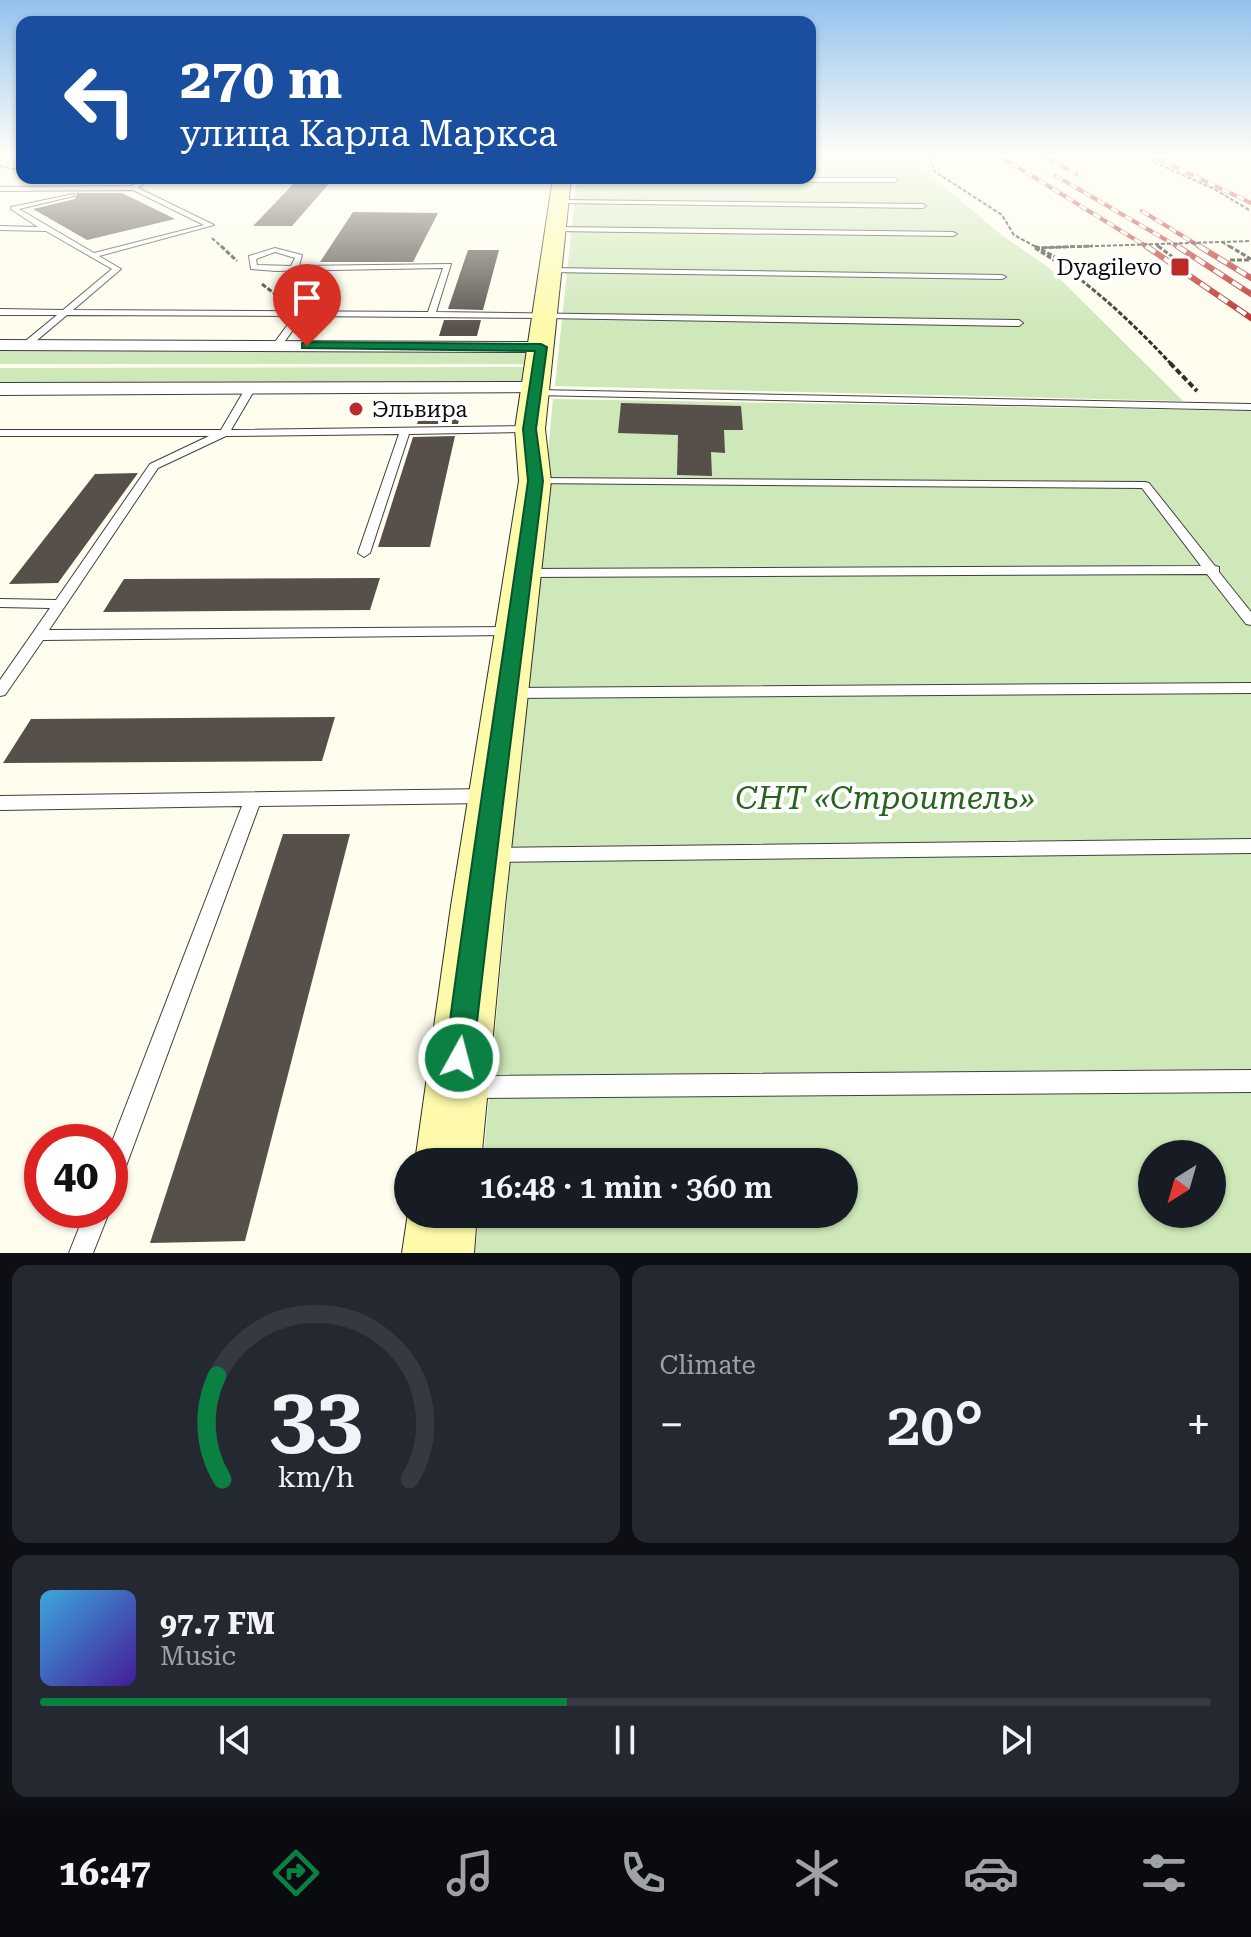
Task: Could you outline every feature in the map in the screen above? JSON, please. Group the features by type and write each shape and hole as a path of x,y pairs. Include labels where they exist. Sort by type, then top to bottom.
{"street":[{"path":"449,1148 483,855 495,796 535,481 538,374 553,213"},
{"path":"0,345 277,346 538,374"},
{"path":"3,392 250,389 538,374"},
{"path":"438,1253 441,1228"}],"lane":[{"path":"22,213 117,269 26,345"},
{"path":"93,255 210,225 186,213"},
{"path":"753,213 953,234"},
{"path":"0,228 47,229"},
{"path":"294,268 299,257 275,250 252,258 254,267 294,268 448,266 431,314"},
{"path":"550,270 1002,277"},
{"path":"0,312 431,314 538,374 1251,407"},
{"path":"277,346 300,314"},
{"path":"0,433 405,431 538,374 1019,323"},
{"path":"0,691 154,466 224,433 250,389"},
{"path":"364,553 405,431"},
{"path":"535,481 1145,485 1251,621"},
{"path":"523,573 1214,570"},
{"path":"0,603 61,604"},
{"path":"38,635 515,632"},
{"path":"506,693 1251,688"},
{"path":"0,803 495,796"},
{"path":"128,1130 253,800"},
{"path":"483,855 1251,846"},
{"path":"456,1087 1251,1081"},
{"path":"81,1253 91,1228"}],"path":[{"path":"1000,213 1014,235 1057,261 1142,333 1185,375 1201,397 1195,404"},
{"path":"1057,261 1035,248 1251,241"},
{"path":"1222,242 1251,259"},
{"path":"1156,245 1178,261"},
{"path":"1230,260 1251,259"}],"green space":[{"path":"573,213 976,213 1049,268 1183,401 555,386"},
{"path":"0,348 539,348 537,364 0,364"},
{"path":"536,367 533,386 0,387 0,368"},
{"name":"СНТ «Строитель»","path":"553,399 1251,411 1251,1253 475,1253 478,1228 858,1228 858,1148 484,1148"}],"building":[{"path":"41,213 164,213 175,219 87,240"},
{"path":"265,213 303,213 292,226 253,226"},
{"path":"352,213 438,213 413,262 320,262"},
{"path":"468,250 499,250 483,310 448,309"},
{"path":"444,320 481,320 477,336 439,336"},
{"path":"621,403 741,406 743,430 724,430 725,453 711,452 712,476 677,475 678,435 618,433"},
{"path":"424,404 463,404 458,424 417,424"},
{"path":"455,436 430,547 378,547 413,437"},
{"path":"138,473 58,583 9,584 95,474"},
{"path":"380,578 370,610 103,612 124,579"},
{"path":"335,717 322,761 3,763 31,719"},
{"path":"283,834 350,834 245,1241 150,1243"}],"railway":[{"path":"1093,213 1148,247"},
{"path":"1121,213 1180,248"},
{"path":"1146,213 1202,248"},
{"path":"1177,246 1251,294"},
{"path":"1199,246 1251,278"},
{"path":"1148,247 1251,318"}],"place":[{"name":"Dyagilevo","path":"1180,267"},
{"name":"Эльвира","path":"356,409"}],"route":[{"path":"307,346 541,347 530,429 535,481 495,796 483,855 459,1058"}]}
